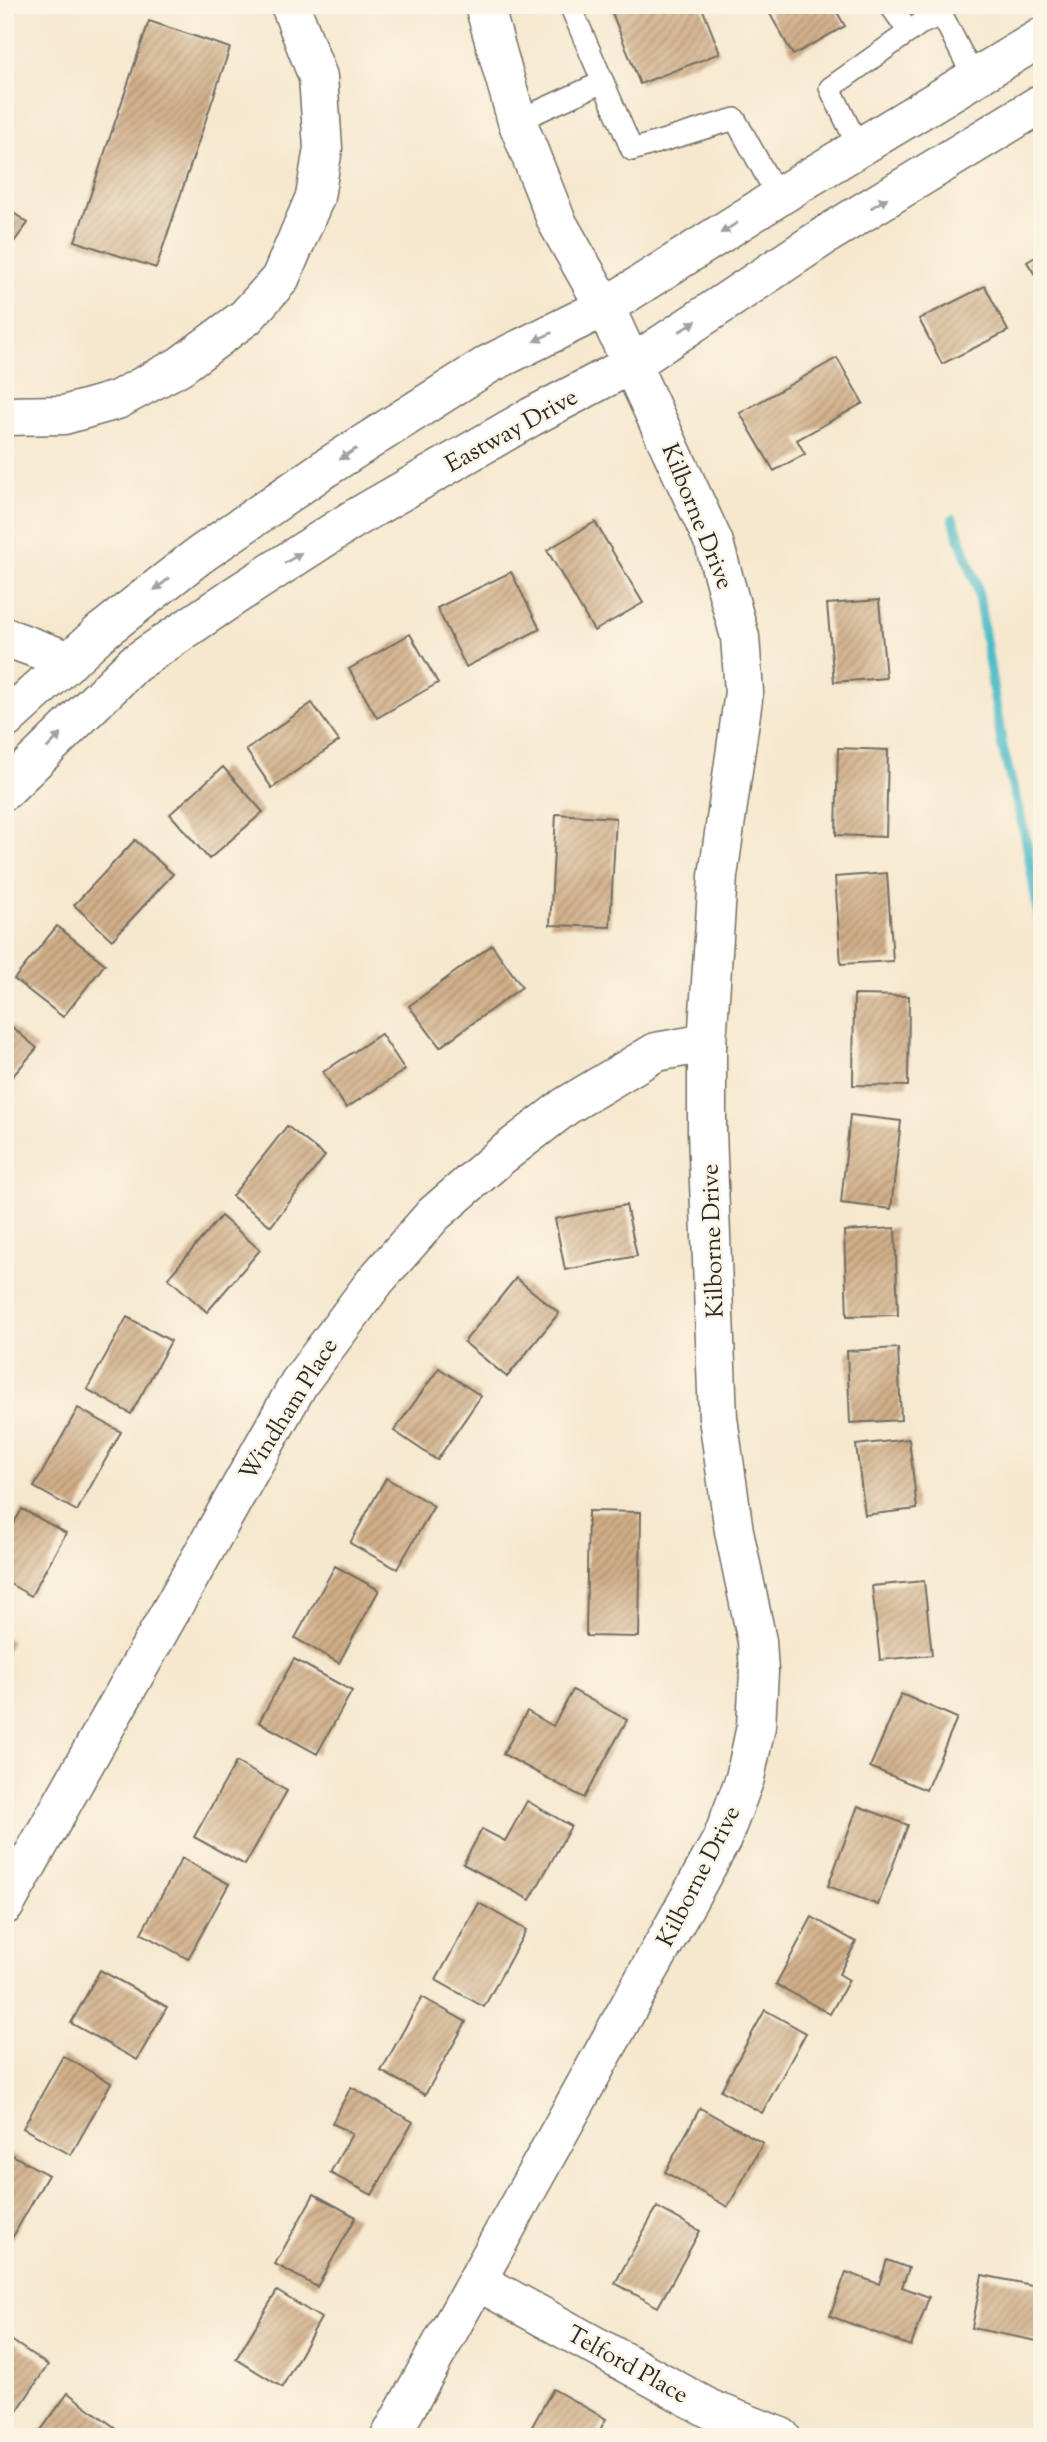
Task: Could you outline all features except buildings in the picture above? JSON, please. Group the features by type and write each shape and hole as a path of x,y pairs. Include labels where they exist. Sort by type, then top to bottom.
{"street":[{"path":"5,416 64,415 117,400 191,358 246,317 280,279 315,197 323,148 318,77 290,5"},
{"name":"Kilborne Drive","path":"390,2437 722,1839 744,1784 756,1726 757,1641 734,1531 719,1418 707,1043 718,876 742,720 744,692 740,636 714,543 605,307 557,222 517,121 484,5"},
{"path":"5,720 100,633 197,557 324,469 489,364 605,307 778,197 1042,37"},
{"name":"Eastway Drive","path":"5,790 134,664 179,633 352,520 531,417 632,364 830,233 1042,103"},
{"path":"5,637 70,661"},
{"name":"Windham Place","path":"5,1905 299,1383 376,1280 434,1214 501,1156 566,1106 656,1052 707,1043"},
{"name":"Telford Place","path":"478,2282 710,2409 781,2437"}],"lane":[{"path":"570,5 632,150 735,119 778,197"},
{"path":"890,5 909,32"},
{"path":"859,148 830,88 941,10 974,78"},
{"path":"517,121 603,82"}],"waterway":[{"path":"953,519 977,586 1002,745 1026,839 1042,935"}]}
